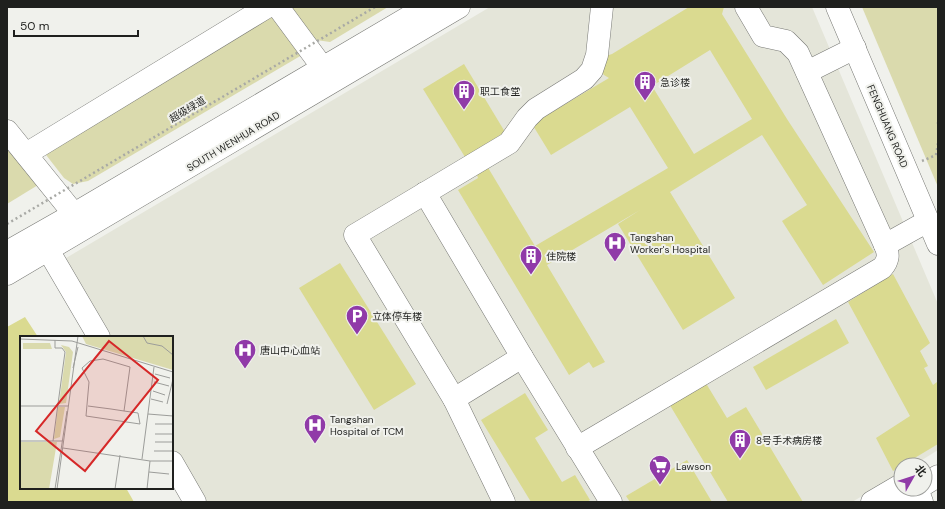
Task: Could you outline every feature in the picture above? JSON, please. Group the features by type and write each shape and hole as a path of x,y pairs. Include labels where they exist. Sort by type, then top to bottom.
{"street":[{"path":"26,154 267,7"},
{"path":"278,7 323,68"},
{"name":"SOUTH WENHUA ROAD","path":"7,274 74,214 426,7"},
{"name":"SOUTH WENHUA ROAD","path":"7,252 38,245 459,7"},
{"path":"504,502 454,399 355,235 509,143 527,118 536,109 584,79 592,70 597,55 602,7"},
{"path":"577,448 882,268 887,261 888,252 798,53 786,41 763,36 746,7"},
{"name":"FENGHUANG ROAD","path":"837,7 938,244"},
{"path":"807,72 855,48"},
{"path":"7,131 74,214"},
{"path":"425,193 522,357 611,502"},
{"path":"885,245 928,221"},
{"path":"38,245 85,336"},
{"path":"38,245 98,336"},
{"path":"454,399 522,357"},
{"path":"173,464 196,502"},
{"path":"173,484 184,502"},
{"path":"872,502 893,490"}],"path":[{"name":"超级绿道","path":"7,224 375,7"},
{"path":"921,161 937,155 938,143"}],"shaded area":[{"name":"Tangshan Worker's Hospital","path":"490,7 812,7 938,304 938,450 927,457 893,457 893,478 852,502 204,502 173,451 173,336 105,336 61,261"}],"green space":[{"path":"288,7 388,7 330,42 316,40"},
{"path":"862,7 938,7 938,187"},
{"path":"269,14 302,55 88,181 73,184 64,178 43,151"},
{"path":"7,147 38,185 7,204"}],"building":[{"path":"689,7 724,7 722,14 787,119 874,252 823,285 782,221 807,205 762,135 670,192 735,298 683,330 618,224 640,210 547,265 605,362 593,368 589,362 569,375 458,190 478,178 476,172 487,166 535,246 668,168 630,107 551,155 532,124 609,78 602,72 606,56 612,54","holes":["710,50 752,119 694,154 652,86"]},
{"name":"职工食堂","path":"464,64 505,132 465,157 423,89"},
{"name":"立体停车楼","path":"340,263 416,384 374,410 299,288"},
{"path":"893,274 930,343 920,351 928,366 924,368 933,385 937,382 938,384 938,444 916,457 893,457 893,471 876,438 910,416 848,302"},
{"path":"25,317 37,336 20,336 20,489 127,489 134,502 7,502 7,327"},
{"path":"836,319 849,343 766,390 753,367"},
{"name":"8号手术病房楼","path":"704,380 727,418 746,407 803,502 728,502 668,402"},
{"path":"525,393 548,430 535,438 562,482 575,475 590,500 587,502 531,502 481,420"},
{"path":"687,460 712,502 630,502 626,496"}],"place":[{"name":"急诊楼","path":"645,102"},
{"name":"职工食堂","path":"464,110"},
{"name":"Tangshan Worker's Hospital","path":"615,262"},
{"name":"住院楼","path":"531,276"},
{"name":"立体停车楼","path":"357,336"},
{"name":"唐山中心血站","path":"245,370"},
{"name":"Tangshan Hospital of TCM","path":"315,444"},
{"name":"8号手术病房楼","path":"740,460"},
{"name":"Lawson","path":"660,486"}]}
